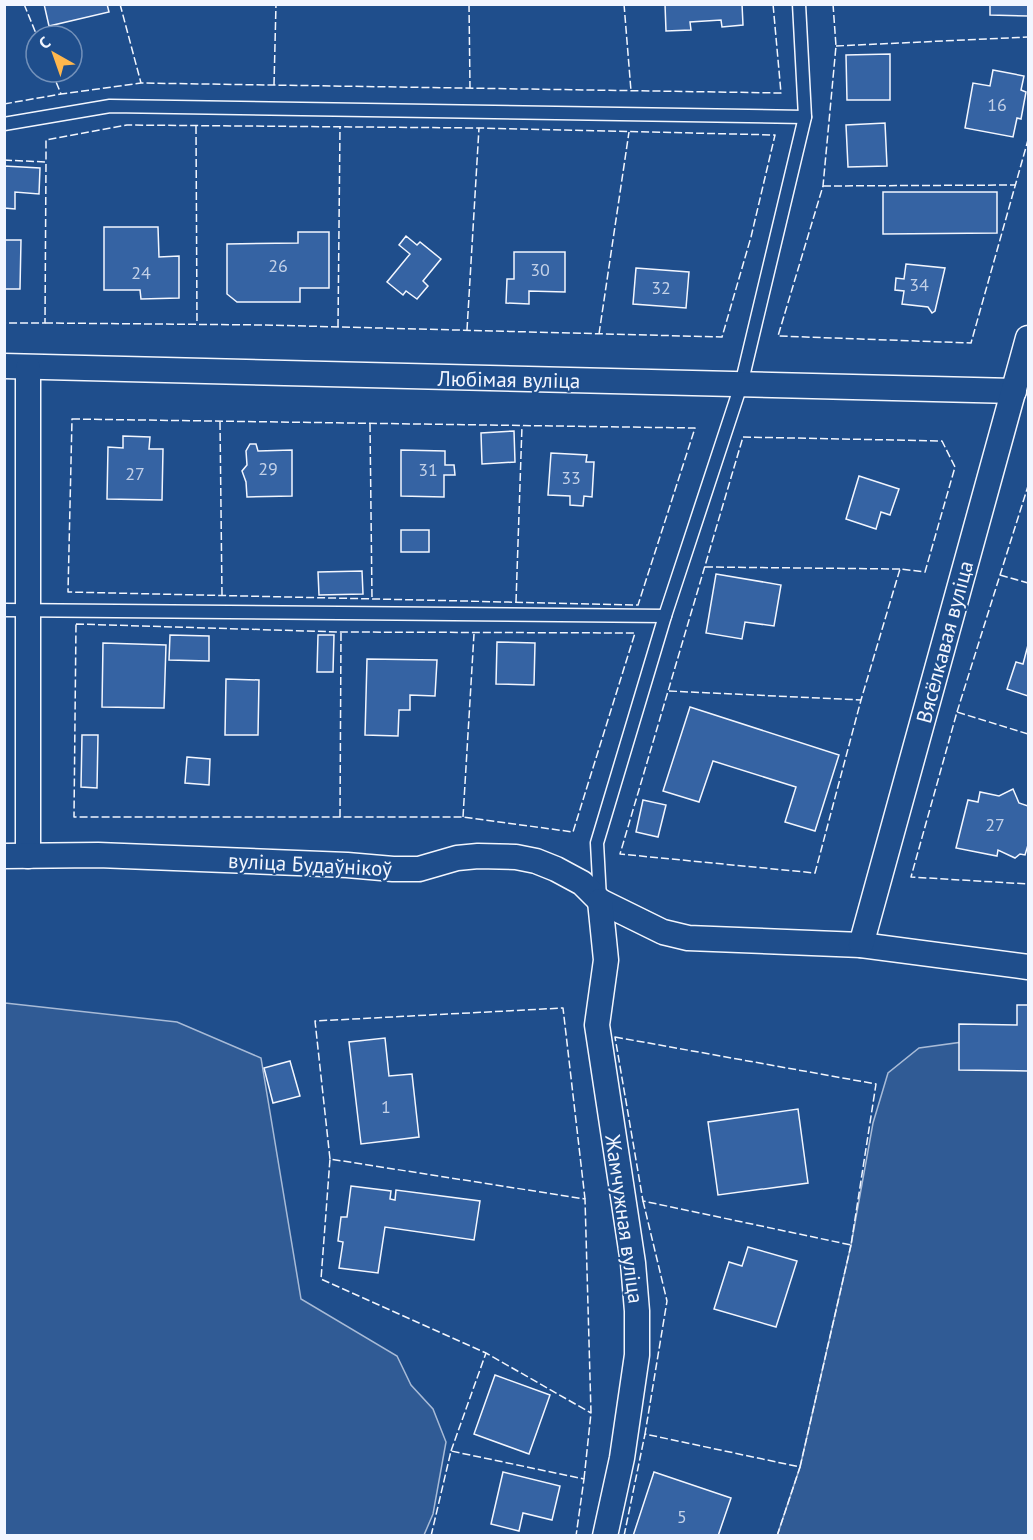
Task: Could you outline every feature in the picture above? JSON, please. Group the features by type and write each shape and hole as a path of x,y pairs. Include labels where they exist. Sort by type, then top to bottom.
{"street":[{"name":"Вясёлкавая вуліца","path":"861,945 1029,338"},
{"name":"Любімая вуліца","path":"16,367 1014,391"},
{"path":"16,367 16,856"},
{"name":"вуліца Будаўнікоў","path":"16,856 98,855 347,865 393,869 419,868 458,858 478,856 516,857 537,861 556,869 582,883 600,901 663,932 688,938 861,945 1029,968"},
{"name":"Жамчужная вуліца","path":"600,901 606,960 597,1025 633,1263 637,1311 637,1355 631,1401 622,1458 605,1536"}],"lane":[{"path":"600,901 597,843 665,616 741,385 805,117 799,4"},
{"path":"4,124 110,106 805,117"},
{"path":"16,611 665,616"}],"shaded area":[{"path":"5,1003 177,1022 261,1058 301,1299 397,1356 411,1385 433,1409 446,1442 433,1514 424,1535 5,1535"},
{"path":"1028,1033 1028,1535 777,1536 800,1467 851,1245 873,1123 888,1073 919,1048"}],"building":[{"path":"44,4 107,4 109,12 49,24"},
{"path":"665,4 742,4 743,25 722,27 721,20 690,22 691,30 666,31"},
{"path":"990,4 1028,4 1028,16 990,15"},
{"path":"890,54 890,100 847,100 846,55"},
{"path":"993,70 1024,76 1021,90 1026,92 1021,119 1017,118 1013,137 965,128 973,83 990,86"},
{"path":"885,123 887,166 848,167 846,125"},
{"path":"4,166 40,168 39,194 15,192 15,209 4,208"},
{"path":"883,192 997,192 997,233 883,234"},
{"path":"104,227 158,227 159,257 179,256 179,298 141,299 140,290 104,290"},
{"path":"298,232 329,232 329,288 300,288 300,302 237,302 227,294 227,244 298,243"},
{"path":"406,236 417,245 420,242 441,259 423,281 428,286 417,299 406,291 403,295 387,282 410,254 399,245"},
{"path":"4,240 21,240 20,289 4,289"},
{"path":"514,252 565,252 565,292 529,291 529,304 506,303 507,279 514,279"},
{"path":"906,264 945,268 935,311 932,313 928,307 902,304 904,291 895,290 896,278 904,279"},
{"path":"636,268 689,272 686,308 633,304"},
{"path":"514,431 515,462 482,464 481,433"},
{"path":"123,436 150,437 149,449 163,449 162,500 107,499 108,447 123,448"},
{"path":"250,444 256,444 258,451 292,450 292,496 247,497 246,482 242,471 247,465 246,451"},
{"path":"401,450 445,451 445,465 454,465 455,475 444,475 444,497 401,496"},
{"path":"551,453 587,455 586,462 594,462 592,497 584,496 583,506 570,505 570,496 548,495"},
{"path":"859,476 899,489 890,515 881,512 876,529 846,519"},
{"path":"401,530 429,530 429,552 401,552"},
{"path":"362,571 363,594 319,595 318,572"},
{"path":"716,574 781,585 774,626 745,622 742,639 706,633"},
{"path":"170,635 209,636 209,661 169,660"},
{"path":"318,635 334,635 333,672 317,672"},
{"path":"497,642 535,643 534,685 496,684"},
{"path":"103,643 166,645 164,708 102,707"},
{"path":"1028,645 1028,696 1007,689 1016,662 1023,664"},
{"path":"367,659 437,660 435,696 410,695 410,710 399,710 398,736 365,735"},
{"path":"226,679 259,680 258,735 225,735"},
{"path":"690,707 839,755 815,831 785,822 796,787 713,761 699,802 663,791"},
{"path":"82,735 98,735 97,788 81,787"},
{"path":"187,757 210,759 209,785 185,783"},
{"path":"1013,789 1019,803 1028,806 1028,845 1025,855 1020,854 1015,858 998,850 997,856 956,848 968,800 978,802 980,792 999,796"},
{"path":"643,800 666,805 658,837 636,832"},
{"path":"1017,1005 1028,1005 1028,1071 959,1070 959,1024 1017,1025"},
{"path":"385,1038 389,1076 412,1074 419,1137 361,1144 349,1042"},
{"path":"290,1061 300,1096 273,1103 264,1068"},
{"path":"798,1109 808,1183 718,1195 708,1122"},
{"path":"351,1186 391,1191 390,1199 395,1200 396,1190 480,1201 474,1240 385,1227 378,1273 339,1268 343,1242 338,1241 341,1217 347,1217"},
{"path":"748,1247 797,1261 776,1327 714,1309 729,1262 742,1266"},
{"path":"495,1375 550,1395 529,1454 474,1434"},
{"path":"503,1472 560,1486 552,1520 523,1513 519,1531 491,1524"},
{"path":"654,1472 731,1498 718,1536 633,1536"}],"fence":[{"path":"24,4 32,24"},
{"path":"120,4 141,83"},
{"path":"274,85 276,4"},
{"path":"469,4 470,88"},
{"path":"624,4 631,91"},
{"path":"57,84 61,94 141,83 781,93 773,4"},
{"path":"833,4 836,46 823,186 778,336 971,343 1028,140"},
{"path":"836,46 1028,37"},
{"path":"4,104 61,94"},
{"path":"45,323 265,325 722,337 751,237 775,135 479,128 127,125 46,140 46,162"},
{"path":"196,126 197,324"},
{"path":"338,327 340,127"},
{"path":"467,330 479,128"},
{"path":"599,334 629,132"},
{"path":"4,160 46,162 45,323 4,323"},
{"path":"823,186 1016,185"},
{"path":"72,419 695,428 638,605 68,592 72,419"},
{"path":"220,422 222,596"},
{"path":"370,424 372,599"},
{"path":"516,602 522,426"},
{"path":"743,437 942,441 955,467 925,572 900,569 861,700 815,873 620,854 743,437"},
{"path":"957,712 1028,486"},
{"path":"705,567 900,569"},
{"path":"1000,575 1028,583"},
{"path":"76,624 341,632 635,633 573,832 463,817 74,817 76,624"},
{"path":"340,817 341,632"},
{"path":"463,817 474,634"},
{"path":"669,691 861,700"},
{"path":"1028,734 957,712 911,877 1028,884"},
{"path":"330,1159 315,1021 563,1008 585,1199"},
{"path":"615,1037 876,1084 851,1245 643,1201 615,1037"},
{"path":"584,1479 591,1413 585,1199 330,1159 321,1279 486,1353 591,1413"},
{"path":"643,1201 667,1301 645,1434 800,1467 851,1245"},
{"path":"451,1451 486,1353"},
{"path":"624,1536 645,1434"},
{"path":"431,1536 451,1451 584,1479 576,1536"},
{"path":"777,1536 800,1467"}]}
